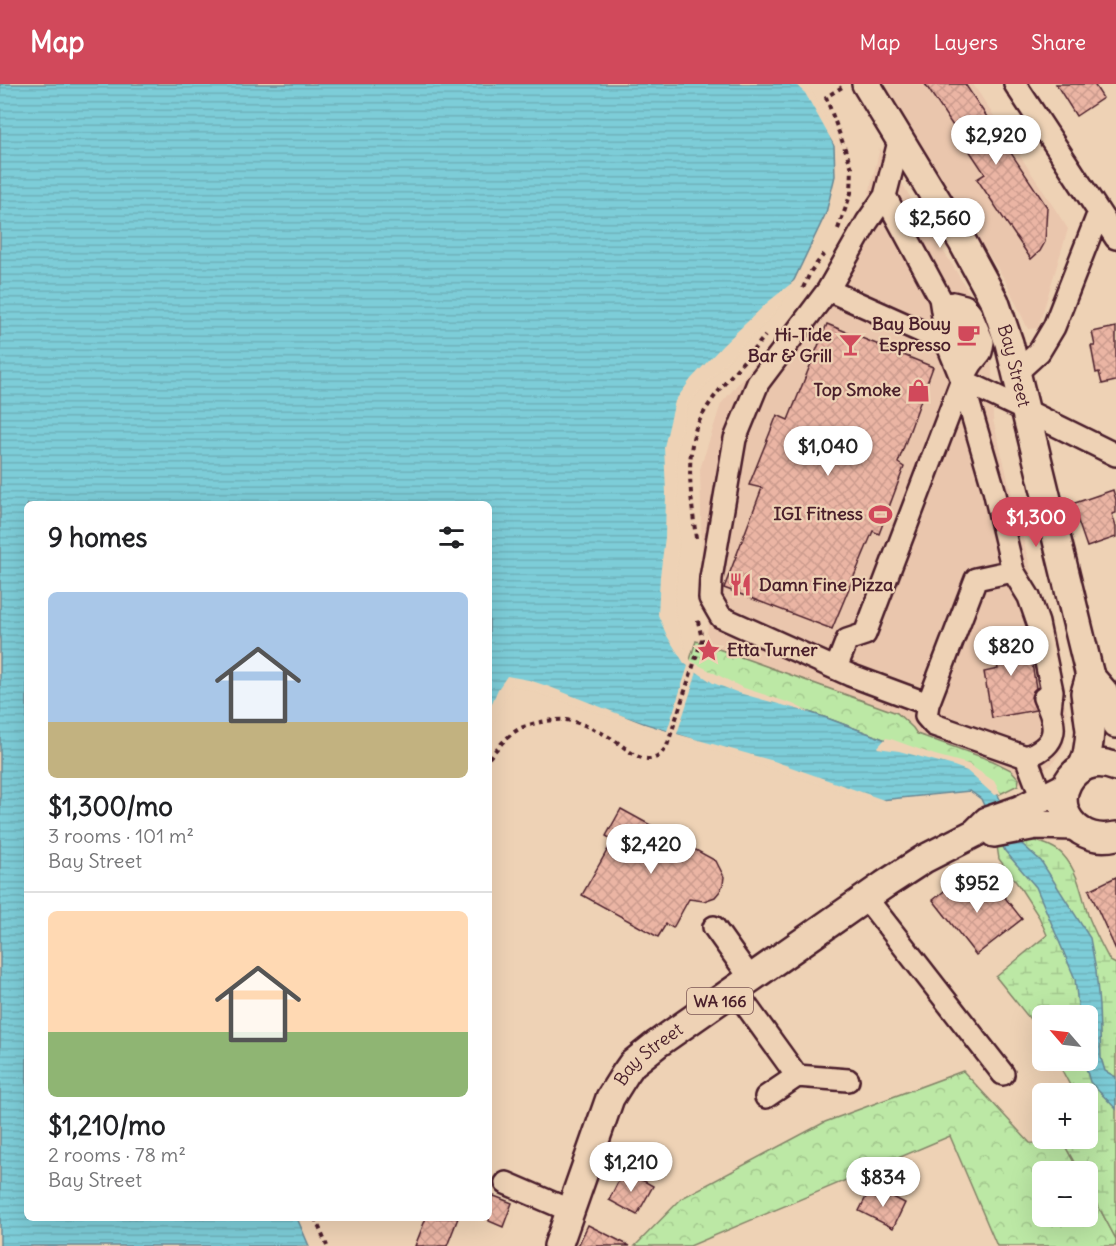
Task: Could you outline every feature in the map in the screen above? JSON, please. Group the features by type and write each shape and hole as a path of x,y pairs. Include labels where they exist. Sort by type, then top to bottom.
{"main road":[{"name":"Bay Street","path":"866,84 963,243 995,302 1006,333 1090,676 1103,691 1116,724"},
{"name":"Bay Street","path":"558,1246 610,1098 632,1064 657,1044 924,859 1046,798 1087,755 1090,730 1085,693 1090,676"},
{"name":"WA 166","path":"1046,798 1092,765 1102,764 1116,767"},
{"name":"Bay Street","path":"1046,798 1040,825 1074,826"},
{"path":"1046,798 1063,799 1064,809 1074,826"},
{"name":"WA 166","path":"1074,826 1086,835 1099,838 1116,836"}],"street":[{"path":"1015,84 1116,238"},
{"path":"900,138 885,196 867,222 828,290 758,383 735,439 711,578 710,598 721,617 836,668 928,704"},
{"path":"885,196 940,298 947,343 967,371 1025,410 1116,455"},
{"path":"1016,373 1039,352 1054,327 1099,212"},
{"path":"828,290 947,343"},
{"path":"836,668 848,640 866,634 967,371"},
{"path":"967,371 1013,571 1029,597 1030,624 1041,689 1050,709 1054,727 1051,740 1039,752 1026,757 934,725 926,716 928,704 976,579 1013,571"},
{"path":"1026,757 1046,798"},
{"path":"866,898 1003,1074"},
{"path":"714,927 743,985 797,1076"},
{"path":"766,1097 797,1076 848,1080"},
{"path":"506,1183 571,1211"}],"path":[{"path":"492,754 505,739 520,728 536,723 566,720 592,728 641,758 658,757 667,746 702,639"},
{"path":"316,1221 327,1246"}],"shaded area":[{"path":"878,84 973,84 1068,229 1038,328 1028,329 1005,280"},
{"path":"880,148 991,328 993,420 1067,713 1064,747 1051,765 1018,785 1019,779 993,761 917,734 897,713 705,645 709,621 703,602 700,469 721,404 806,303 868,198"}],"green space":[{"path":"696,641 897,713 917,734 993,761 1011,770 1019,779 1018,785 998,795 992,783 934,758 827,718 740,690 689,663"},
{"path":"1026,838 1046,844 1063,855 1076,876 1095,933 1110,961 1116,964 1116,1239 1098,1206 1098,1161 1073,1161 1067,1149 1098,1149 1098,1083 1069,1083 1062,1071 1098,1071 1098,1005 1032,1005 1032,1022 996,977 1047,935 1039,917 999,859 997,846"},
{"path":"963,1071 1032,1143 1032,1149 1067,1149 1073,1161 1032,1161 1032,1227 1098,1227 1098,1206 1116,1239 1116,1246 997,1246 950,1136 690,1246 635,1246 682,1198 825,1122"}],"water":[{"path":"0,84 804,84 834,146 835,176 826,213 794,280 773,310 684,403 673,452 671,613 689,663 740,690 827,718 934,758 966,767 992,783 1022,844 1041,861 1090,938 1096,970 1099,1006 1101,1058 1105,1071 1116,1077 1116,1109 1098,1090 1098,1083 1090,1082 1087,1071 1098,1071 1098,1005 1078,1005 1075,979 1036,887 1005,851 981,799 970,791 880,800 510,680 492,719 492,501 24,501 24,1221 298,1221 309,1246 0,1246"}],"pier":[{"path":"795,84 807,84 830,127 837,150 805,93"},
{"path":"798,278 773,315 687,405 676,453 679,535 674,612 691,661 741,687 793,704 811,713 739,693 713,683 697,672 677,734 774,761 884,800 886,803 879,803 511,684 492,726 492,703 507,676 550,687 667,731 688,666 667,636 658,615 665,537 664,447 675,401 691,379 768,302"},
{"path":"886,738 968,764 994,781 1001,794 994,795 967,771 954,766 899,751 877,748"}],"building":[{"path":"925,84 965,84 1047,207 1045,242 1040,251 1031,259 977,179 985,174"},
{"path":"1056,84 1094,84 1103,98 1076,116"},
{"path":"827,324 933,367 898,463 904,467 879,534 873,531 832,629 724,588 762,488 749,485 777,415 788,420"},
{"path":"1116,327 1116,381 1102,384 1099,372 1096,373 1091,346 1095,346 1092,332"},
{"path":"1113,490 1116,513 1112,514 1116,537 1087,547 1072,504"},
{"path":"1027,633 1036,688 1031,697 1036,710 992,718 984,672 998,669 993,639"},
{"path":"621,809 716,861 724,877 720,891 715,897 704,901 689,899 673,928 666,924 658,937 582,895 613,840 606,836"},
{"path":"965,874 986,900 999,890 1022,919 976,955 933,900"},
{"path":"1116,877 1116,950 1089,890"},
{"path":"624,1170 653,1186 637,1215 609,1200"},
{"path":"877,1189 905,1203 893,1228 859,1211 868,1193 873,1196"},
{"path":"492,1195 512,1203 503,1227 489,1221 492,1221"},
{"path":"425,1221 457,1221 447,1246 415,1246"},
{"path":"588,1225 630,1246 578,1246"}],"place":[{"name":"Bay Bouy Espresso","path":"969,334"},
{"name":"Hi-Tide Bar & Grill","path":"850,345"},
{"name":"Top Smoke","path":"919,390"},
{"name":"IGI Fitness","path":"881,514"},
{"name":"Damn Fine Pizza","path":"741,585"},
{"name":"Etta Turner","path":"709,650"}]}
